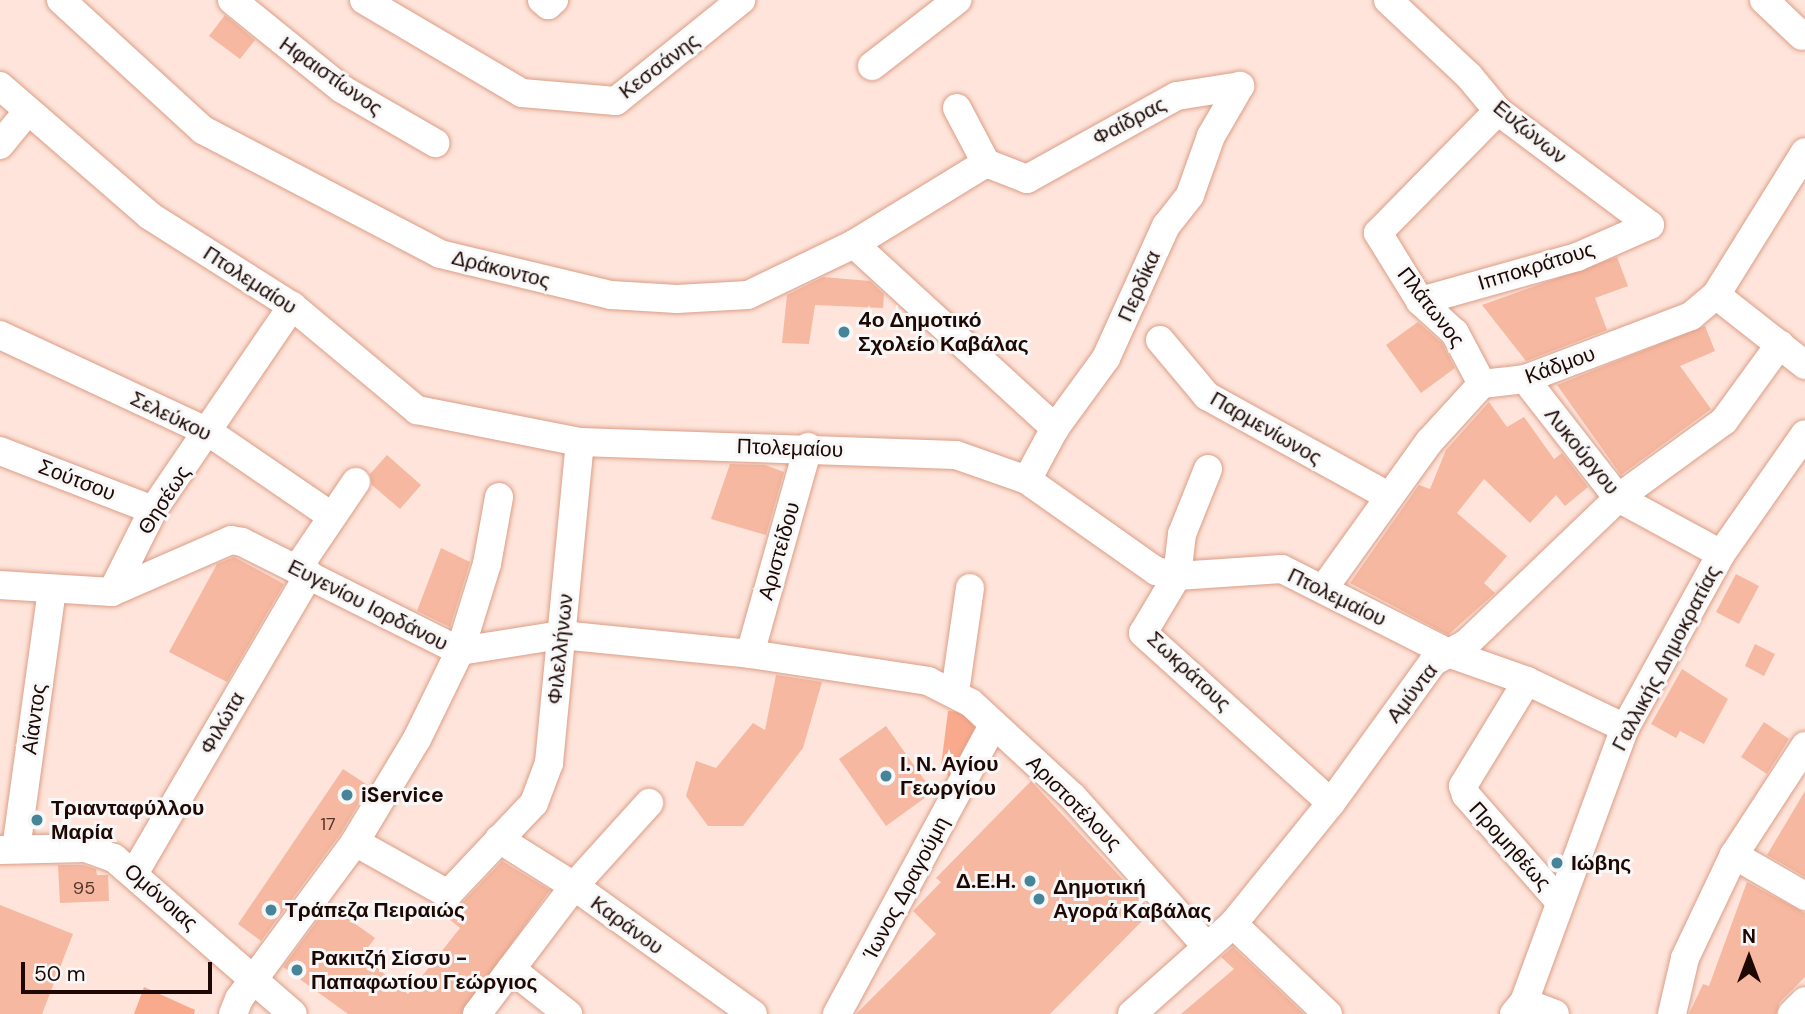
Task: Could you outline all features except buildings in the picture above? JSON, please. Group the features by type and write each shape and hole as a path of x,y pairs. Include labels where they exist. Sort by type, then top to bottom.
{"street":[{"name":"Δράκοντος","path":"61,0 203,131 440,254 611,295 677,299 748,295 854,244 986,163"},
{"name":"Ηφαιστίωνος","path":"232,0 342,89 435,143"},
{"name":"Κεσσάνης","path":"364,0 522,93 616,100 741,0"},
{"path":"872,66 957,0"},
{"name":"Ευζώνων","path":"1388,0 1469,76 1498,111 1650,225"},
{"path":"1764,0 1802,36"},
{"name":"Πτολεμαίου","path":"0,86 150,216 292,306 417,410 580,442 808,447 956,455 1027,480 1156,572 1177,576 1282,569 1448,653 1527,681 1625,729"},
{"name":"Φαίδρας","path":"986,163 1027,179 1177,96 1240,86"},
{"name":"Περδίκα","path":"1027,480 1055,428 1106,358 1166,226 1190,195 1211,136 1240,86"},
{"path":"957,108 986,163"},
{"name":"Πλάτωνος","path":"1482,384 1455,333 1420,300 1377,233 1498,111"},
{"path":"0,145 27,112"},
{"name":"Κάδμου","path":"1482,384 1525,379 1691,316 1716,295 1805,152"},
{"name":"Ιπποκράτους","path":"1420,300 1577,257 1650,225"},
{"path":"854,244 1055,428"},
{"path":"1716,295 1805,365"},
{"name":"Θησέως","path":"112,592 153,510 210,433 292,306"},
{"name":"Σελεύκου","path":"0,335 210,433 331,516"},
{"name":"Παρμενίωνος","path":"1160,340 1207,396 1388,496"},
{"name":"Αμύντα","path":"1132,1014 1233,924 1331,803 1433,662 1466,644 1618,498 1724,421 1780,344"},
{"name":"Λυκούργου","path":"1525,379 1618,498 1721,554"},
{"path":"1324,588 1388,496 1482,384"},
{"name":"Γαλλικής Δημοκρατίας","path":"1519,1008 1625,729 1721,554 1805,435"},
{"name":"Φιλελλήνων","path":"355,842 447,894 534,803 549,763 580,442"},
{"name":"Αριστείδου","path":"750,654 808,447"},
{"name":"Σούτσου","path":"0,451 153,510"},
{"name":"Σωκράτους","path":"1208,469 1182,534 1177,576 1143,633 1331,803"},
{"name":"Φιλώτα","path":"135,872 331,516 356,482"},
{"path":"233,1014 239,999 255,981 355,842 418,739 460,651 487,564 499,497"},
{"name":"Ευγενίου Ιορδάνου","path":"0,585 112,592 231,540 242,541 460,651 561,635 750,654 900,674 955,692"},
{"path":"955,692 970,587"},
{"name":"Αίαντος","path":"8,849 52,589"},
{"name":"Προμηθέως","path":"1527,681 1463,786 1465,795 1560,902"},
{"name":"Αριστοτέλους","path":"955,692 1086,809 1207,947"},
{"name":"Ίωνος Δραγούμη","path":"837,1014 993,725"},
{"path":"1672,1014 1685,958 1734,856 1805,746"},
{"path":"477,1014 574,886 649,803"},
{"name":"Καράνου","path":"499,839 574,886 753,1014"},
{"name":"Ομόνοιας","path":"8,849 99,851 135,872 293,1014"},
{"path":"1734,856 1805,896"},
{"path":"1233,924 1328,1014"},
{"path":"511,969 568,1014"},
{"path":"1792,1014 1805,1001"},
{"path":"1519,1008 1555,1014"}],"shaded area":[{"path":"948,711 963,712 975,728 949,777 941,766"},
{"path":"144,987 195,1010 194,1014 134,1014"}],"place":[{"name":"4ο Δημοτικό Σχολείο Καβάλας","path":"844,332"},
{"name":"Ι. Ν. Αγίου Γεωργίου","path":"886,776"},
{"name":"iService","path":"347,795"},
{"name":"Τριανταφύλλου Μαρία","path":"37,820"},
{"name":"Ιώβης","path":"1557,863"},
{"name":"Δ.Ε.Η.","path":"1030,881"},
{"name":"Δημοτική Αγορά Καβάλας","path":"1039,899"},
{"name":"Τράπεζα Πειραιώς","path":"271,910"},
{"name":"Ρακιτζή Σίσσυ - Παπαφωτίου Γεώργιος","path":"297,970"}]}
